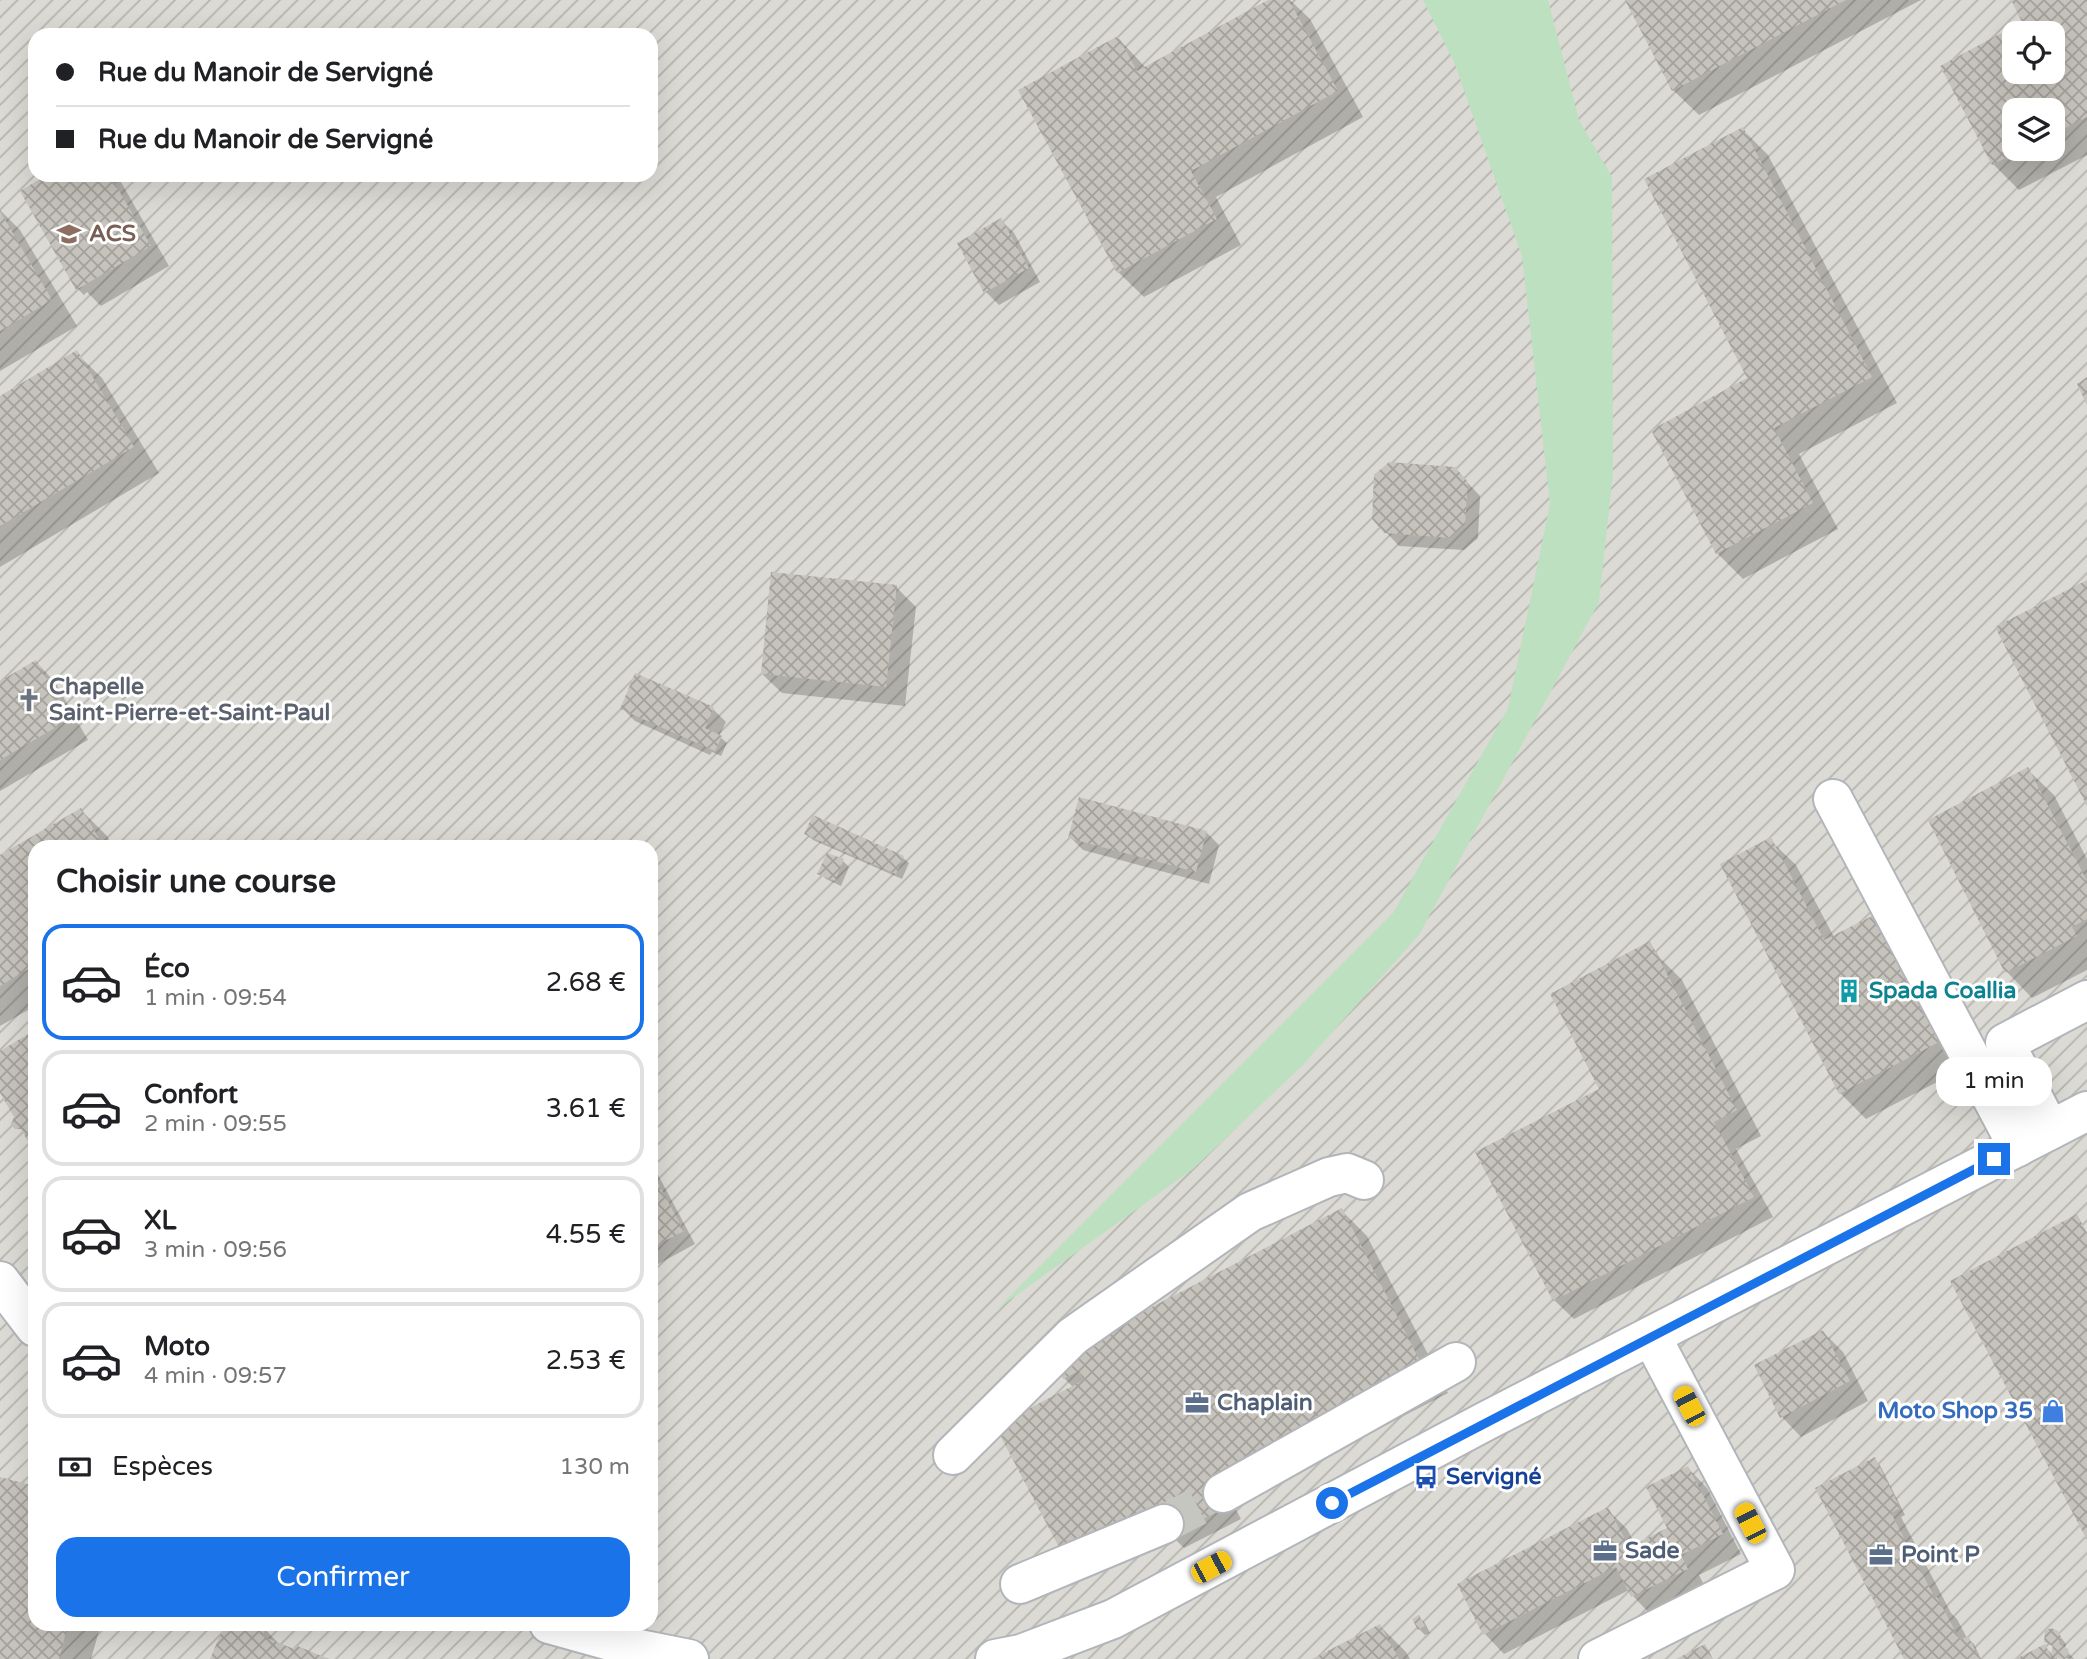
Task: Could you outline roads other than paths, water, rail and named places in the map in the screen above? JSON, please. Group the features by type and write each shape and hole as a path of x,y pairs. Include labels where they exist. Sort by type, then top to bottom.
{"street":[{"path":"1833,799 2034,1138"},
{"path":"2034,1138 2005,1043 2087,1000"},
{"path":"995,1659 1021,1654 1112,1619 2087,1111"},
{"path":"953,1455 1073,1336 1250,1212 1329,1177 1348,1173 1364,1180"},
{"path":"0,1281 28,1318"},
{"path":"1598,1659 1775,1570 1651,1336"},
{"path":"1223,1493 1456,1362"},
{"path":"1020,1584 1164,1524"},
{"path":"573,1631 663,1657"}],"tunnel":[{"path":"1164,1524 1223,1493"}],"place":[{"name":"ACS","path":"69,234"},
{"name":"Chapelle Saint-Pierre-et-Saint-Paul","path":"29,700"},
{"name":"Spada Coallia","path":"1849,991"},
{"name":"Chaplain","path":"1197,1403"},
{"name":"Moto Shop 35","path":"2053,1411"},
{"name":"Servigné","path":"1426,1477"},
{"name":"Sade","path":"1605,1551"},
{"name":"Point P","path":"1881,1555"}]}
